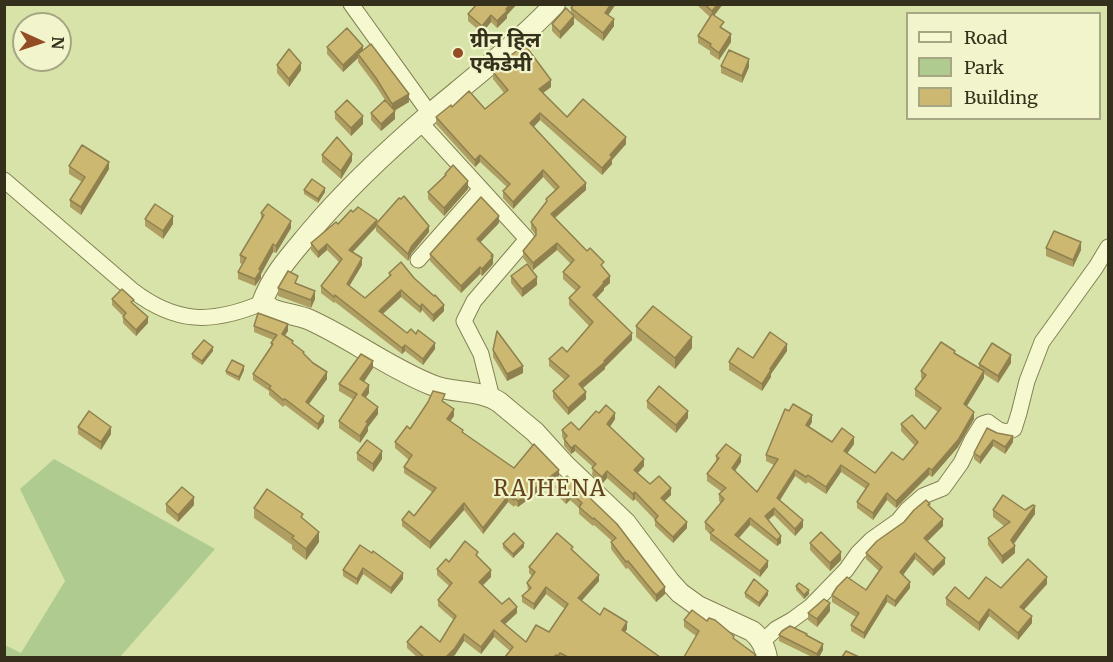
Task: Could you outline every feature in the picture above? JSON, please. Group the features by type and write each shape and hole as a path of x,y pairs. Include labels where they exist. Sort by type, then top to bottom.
{"street":[{"path":"351,4 425,118 481,189 527,240 474,301 464,321 481,354 492,398"},
{"path":"4,180 132,290 161,309 203,318 236,313 262,303 280,268 323,216 367,171 425,118 516,42 555,4"},
{"path":"418,260 481,189"},
{"path":"765,650 776,629 811,606 871,540 898,521 923,496 943,488 961,463 982,424 988,422 1007,432 1014,429 1027,381 1042,342 1108,247"},
{"path":"262,303 274,310 311,321 434,386 492,398 534,432 626,523 680,593 698,606 745,627 758,636 765,650"}],"green space":[{"path":"4,5 1108,5 1108,657 5,657"},
{"path":"54,459 215,549 120,657 5,657 5,645 21,653 65,581 20,489"}],"building":[{"path":"477,4 511,4 497,21 491,15 482,26 468,14"},
{"path":"574,4 611,4 605,13 614,19 603,33 571,8"},
{"path":"704,4 718,4 712,11"},
{"path":"566,8 574,16 560,32 552,24"},
{"path":"712,14 724,22 720,27 731,34 719,53 710,46 711,44 698,36"},
{"path":"347,28 363,46 343,65 327,47"},
{"path":"371,44 409,94 392,104 358,54"},
{"path":"525,45 551,80 539,89 567,117 583,99 626,137 602,168 540,113 530,123 586,183 551,214 587,251 590,248 604,262 601,265 610,276 593,295 632,333 605,362 579,384 586,392 568,408 553,391 569,376 549,359 562,347 567,352 593,322 569,298 580,287 563,272 574,260 557,243 533,263 523,251 536,235 536,229 531,222 547,201 546,199 559,187 543,170 513,202 503,191 510,184 480,155 475,160 436,117 451,105 452,107 469,91 485,109 508,90 493,72"},
{"path":"289,49 301,63 289,79 277,65"},
{"path":"729,50 749,59 742,76 721,66"},
{"path":"347,100 363,116 351,128 335,112"},
{"path":"385,100 395,111 381,124 371,113"},
{"path":"337,137 352,154 341,171 322,155"},
{"path":"82,145 109,162 81,207 70,200 85,177 69,166"},
{"path":"453,165 468,181 444,208 428,192"},
{"path":"312,179 325,188 318,199 304,190"},
{"path":"404,196 429,226 411,247 408,254 376,224 399,198"},
{"path":"481,197 499,216 477,239 493,257 461,286 430,254"},
{"path":"155,204 173,216 163,231 145,219"},
{"path":"268,204 291,221 276,246 273,244 255,279 238,272 246,258 240,255 264,215 261,213"},
{"path":"358,207 377,220 349,250 362,258 347,284 365,298 391,275 389,273 401,262 414,278 444,305 433,315 422,304 420,307 401,290 379,311 407,333 411,329 416,334 418,330 435,343 423,359 405,345 402,348 321,286 342,259 327,244 318,252 311,243 336,222 338,224 351,210 353,212"},
{"path":"1054,231 1081,242 1073,260 1046,248"},
{"path":"527,264 537,277 522,289 511,276"},
{"path":"288,271 298,276 295,283 315,291 311,300 278,288"},
{"path":"122,289 134,300 131,302 148,317 136,330 123,317 126,313 112,299"},
{"path":"653,306 692,337 675,358 636,326"},
{"path":"258,313 288,324 282,334 293,341 292,343 313,363 327,372 306,402 324,416 318,424 285,399 283,400 269,388 271,386 253,374 277,335 254,326"},
{"path":"497,331 523,366 507,374 493,350"},
{"path":"770,332 787,344 762,384 729,362 738,348 753,358"},
{"path":"204,340 213,347 202,361 192,354"},
{"path":"941,342 955,351 954,353 984,371 964,404 974,412 958,440 932,470 929,468 896,501 887,493 873,513 857,502 869,484 841,465 826,487 808,475 806,477 795,470 777,498 803,520 795,529 774,508 765,516 781,536 777,540 750,518 735,535 768,561 760,571 710,533 714,530 705,522 724,499 719,494 726,488 707,474 719,458 716,456 726,444 741,455 732,468 757,492 778,459 766,455 785,409 789,411 793,404 812,415 806,425 832,442 842,428 854,437 844,451 875,473 892,452 903,460 918,442 901,424 912,415 925,429 941,408 915,389 926,375 921,371"},
{"path":"992,343 1011,355 998,376 979,364"},
{"path":"361,354 373,361 360,379 369,385 362,395 378,407 366,422 368,423 360,436 339,421 357,394 339,384"},
{"path":"232,360 244,366 239,377 226,371"},
{"path":"659,386 688,411 676,425 647,401"},
{"path":"433,391 445,394 442,401 454,409 447,419 514,468 534,444 559,470 518,501 508,496 483,528 464,503 430,542 402,520 409,511 414,516 436,488 404,467 412,455 395,442 407,426 410,429"},
{"path":"606,405 615,413 607,424 644,459 634,470 650,484 659,476 671,488 661,498 687,522 673,537 655,520 658,516 635,492 633,494 607,471 602,477 592,468 596,464 575,445 571,448 564,439 567,436 562,430 571,422 579,430 596,411 599,413"},
{"path":"89,411 111,427 101,442 78,427"},
{"path":"987,428 997,433 1013,436 1005,447 993,440 980,457 974,453"},
{"path":"367,440 382,451 373,464 357,453"},
{"path":"567,476 617,524 665,587 656,595 611,542 616,538 579,507 582,503 570,492 566,496 556,487"},
{"path":"182,487 194,497 178,515 166,504"},
{"path":"267,489 303,514 301,517 319,532 306,549 292,538 294,536 254,508"},
{"path":"1003,495 1025,510 1035,506 1011,540 1015,546 1002,556 988,538 1010,522 993,510"},
{"path":"926,500 930,504 928,505 943,519 924,538 945,558 933,570 915,553 900,572 910,582 895,601 887,595 864,633 851,625 859,613 832,595 847,577 866,590 882,567 866,553 877,541 904,522"},
{"path":"821,532 841,552 830,563 810,543"},
{"path":"514,533 524,543 513,554 503,544"},
{"path":"557,533 599,575 578,598 600,615 604,608 627,622 622,630 660,657 568,657 560,653 553,657 505,657 513,647 494,630 481,647 464,634 446,657 424,657 407,642 421,626 440,642 456,616 438,600 452,583 437,569 446,559 449,562 465,541 478,552 476,555 491,570 479,582 502,604 509,598 517,607 501,621 526,642 536,625 549,632 568,604 546,587 534,604 522,596 531,588 527,583 535,572 529,567"},
{"path":"360,545 372,553 373,551 403,573 391,588 363,568 357,579 343,570"},
{"path":"1028,559 1047,577 1020,607 1032,616 1018,633 989,609 979,623 946,598 955,587 969,599 986,577 1001,588"},
{"path":"754,579 768,591 759,603 745,593"},
{"path":"799,583 809,590 804,595 796,586"},
{"path":"824,599 830,603 817,619 808,613"},
{"path":"692,610 707,621 709,618 715,620 734,636 733,638 756,655 753,657 684,657 699,631 684,620"},
{"path":"790,626 823,644 817,654 779,635"},
{"path":"846,651 859,657 842,657"}],"place":[{"name":"ग्रीन हिल एकेडेमी","path":"458,53"}],"district":[{"name":"RAJHENA","path":"550,490"}]}
